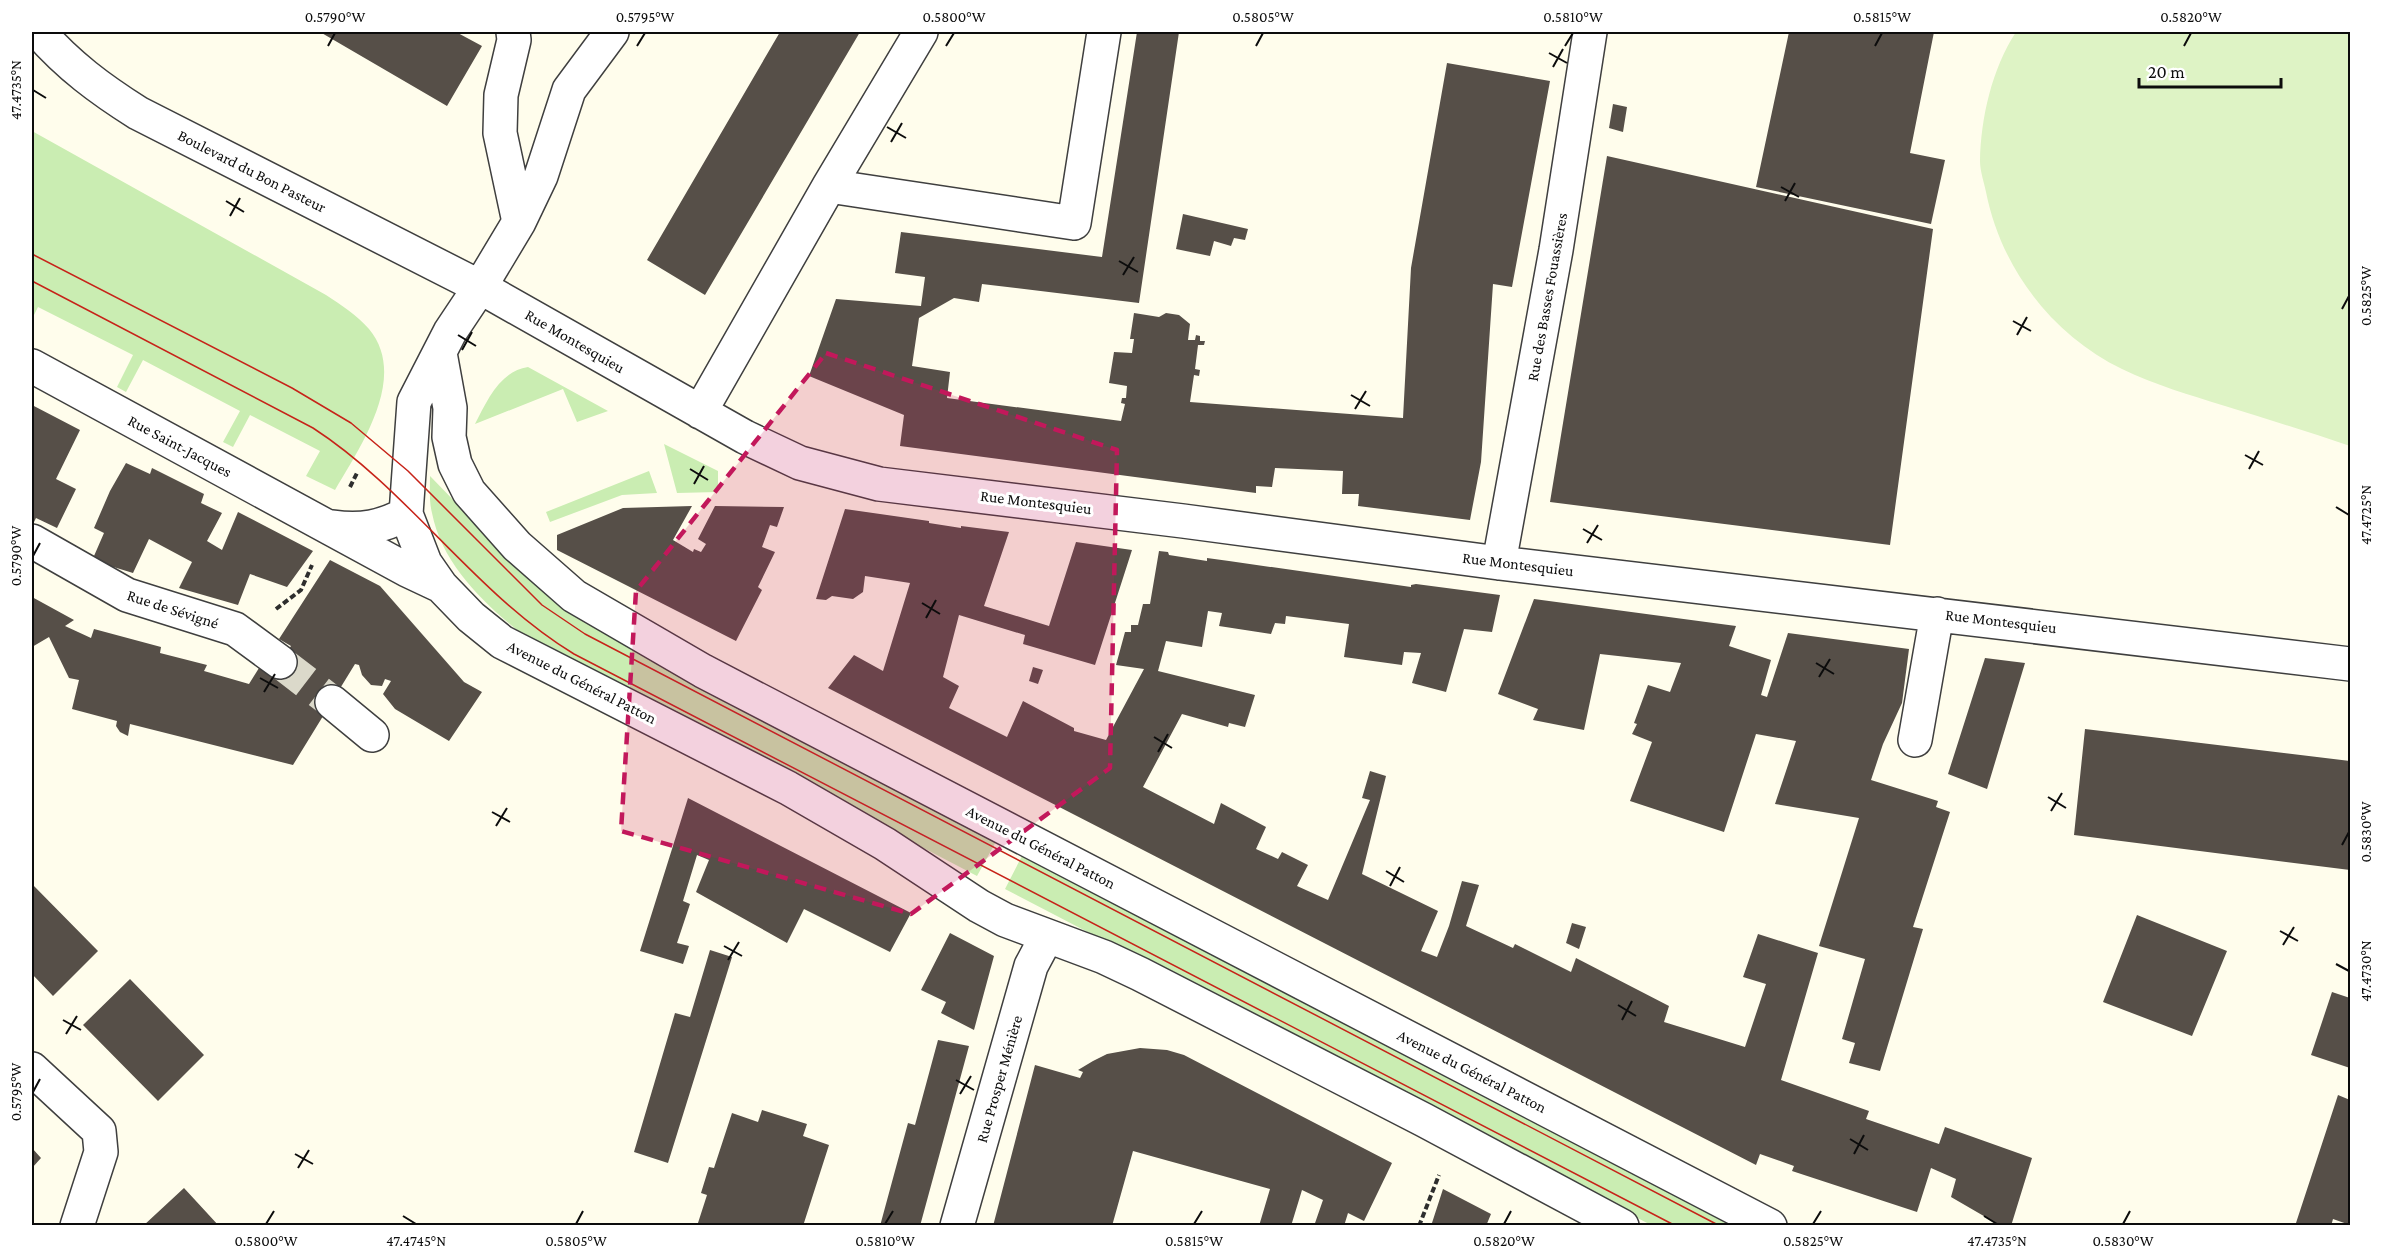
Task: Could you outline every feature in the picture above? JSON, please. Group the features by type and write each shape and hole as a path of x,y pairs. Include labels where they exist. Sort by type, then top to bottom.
{"street":[{"name":"Boulevard du Bon Pasteur","path":"39,32 61,56 97,87 138,113 480,287"},
{"path":"513,32 514,40 501,95 500,134 519,222"},
{"name":"Avenue du Général Patton","path":"612,32 569,90 541,176 519,222 450,332 414,402 406,514 425,563 441,586 471,617 502,642 788,788 885,844 963,897 1005,920 1104,957 1140,974 1424,1120 1622,1226"},
{"path":"700,412 829,186 921,32"},
{"path":"829,186 1074,223 1104,32"},
{"name":"Rue des Basses Fouassières","path":"1499,563 1556,250 1590,32"},
{"name":"Rue Montesquieu","path":"480,287 745,437 800,463 879,484 1172,519 1499,563 2350,663"},
{"name":"Avenue du Général Patton","path":"440,353 450,408 449,437 455,464 469,492 517,546 574,596 724,682 1770,1226"},
{"name":"Rue Saint-Jacques","path":"32,366 407,570 441,586"},
{"name":"Rue Saint-Jacques","path":"329,526 367,529 388,524 406,514"},
{"name":"Rue de Sévigné","path":"32,541 127,595 235,628"},
{"path":"1915,740 1937,614"},
{"path":"235,628 280,662"},
{"path":"332,702 372,735"},
{"name":"Rue Prosper Ménière","path":"957,1226 1031,966 1047,936"},
{"path":"32,1069 99,1131 101,1152 77,1226"}],"path":[{"name":"Rue de Sévigné","path":"235,628 281,607 301,590 315,560"},
{"path":"1419,1226 1440,1171"}],"highlighted area":[{"path":"826,353 1117,450 1110,768 911,914 621,831 636,591"}],"green space":[{"path":"2016,32 2350,32 2350,446 2173,389 2122,369 2073,338 2033,296 2017,272 1993,220 1980,165 1983,127 1989,94 2000,62"},
{"path":"32,131 326,295 369,329 380,348 384,368 382,390 367,433 335,490 306,476 320,451 250,415 233,447 223,442 240,411 143,360 126,392 117,387 133,355 38,307 32,319"},
{"path":"528,367 608,411 577,422 563,389 475,424 502,381 510,374"},
{"path":"664,444 718,471 718,492 677,493"},
{"path":"649,471 657,493 622,495 550,522 546,512"},
{"path":"430,476 530,576 551,595 597,628 998,838 977,876 539,647 489,605 459,572 438,534 430,499"},
{"path":"1024,852 1746,1225 1651,1225 1005,889"}],"building":[{"path":"320,32 456,32 482,46 447,106"},
{"path":"780,32 860,32 705,295 647,260"},
{"path":"1137,32 1179,32 1139,303 982,284 979,302 954,298 919,318 912,366 950,372 947,398 1121,421 1125,404 1121,403 1122,398 1126,398 1127,386 1109,383 1114,352 1132,353 1134,339 1130,339 1134,313 1159,317 1166,313 1179,315 1190,324 1188,340 1195,340 1196,335 1200,336 1200,341 1205,341 1204,345 1198,345 1195,369 1200,370 1199,376 1194,375 1190,402 1403,418 1411,268 1447,63 1550,81 1512,287 1493,284 1481,462 1470,520 1358,506 1359,494 1342,494 1343,471 1275,468 1272,487 1256,486 1256,493 900,446 904,415 809,376 836,299 921,306 925,277 895,273 901,232 1102,257"},
{"path":"1789,32 1934,32 1910,153 1945,160 1931,224 1756,187"},
{"path":"1613,104 1627,107 1623,132 1609,128"},
{"path":"1607,156 1933,229 1890,545 1550,502"},
{"path":"1183,214 1248,229 1245,240 1234,238 1231,246 1214,241 1210,256 1176,249"},
{"path":"32,405 80,430 56,479 76,489 57,528 36,518 34,522 32,520"},
{"path":"126,463 150,474 152,468 204,494 201,503 222,513 207,541 222,550 238,512 313,551 287,587 250,574 238,605 179,588 192,562 149,539 133,573 107,565 94,556 104,533 94,528 110,491"},
{"path":"692,506 673,540 693,552 694,549 701,552 706,544 698,539 715,506 784,507 777,527 770,525 762,547 775,552 758,587 762,590 736,641 557,550 557,535 623,508"},
{"path":"845,509 961,528 961,526 1009,532 984,606 1049,626 1076,542 1132,550 1095,665 1023,644 1025,635 959,615 943,677 959,686 949,708 1007,737 1023,701 1074,728 1074,731 1106,740 1144,669 1116,665 1125,632 1131,632 1131,625 1138,625 1143,604 1150,604 1159,551 1168,552 1169,555 1207,561 1207,558 1411,587 1416,584 1500,595 1492,632 1464,629 1446,692 1412,683 1421,653 1404,652 1402,665 1344,657 1349,624 1286,616 1285,624 1275,623 1271,634 1219,626 1222,613 1208,611 1202,647 1166,641 1158,671 1255,695 1245,727 1229,723 1228,727 1182,714 1143,787 1214,824 1221,803 1266,827 1256,849 1278,859 1282,852 1308,865 1297,886 1328,900 1370,800 1362,798 1370,771 1386,776 1362,874 1438,911 1421,951 1437,957 1462,881 1479,885 1466,926 1513,948 1515,944 1571,972 1576,958 1669,1006 1664,1022 1745,1047 1766,984 1743,977 1758,934 1818,953 1781,1080 1869,1111 1866,1119 1939,1144 1945,1127 2032,1158 2011,1226 2001,1226 1951,1197 1956,1179 1931,1168 1917,1212 1792,1171 1794,1166 1760,1154 1756,1165 828,688 854,655 883,671 910,583 865,576 863,592 853,599 832,596 826,600 816,599"},
{"path":"330,560 380,586 464,682 482,692 449,741 395,709 383,694 391,681 385,679 382,686 371,685 362,675 359,665 355,664 293,765 130,724 128,736 120,732 116,726 117,721 72,709 79,680 69,678 49,637 32,647 32,597 74,620 65,626 91,638 94,629 161,647 160,653 207,665 204,671 249,684 259,668 272,675 291,646 279,639"},
{"path":"1534,599 1736,626 1729,646 1771,660 1761,695 1767,697 1788,633 1909,649 1902,703 1883,744 1871,780 1938,801 1936,807 1950,812 1913,927 1923,929 1880,1071 1849,1063 1855,1043 1842,1039 1865,959 1819,946 1859,818 1775,804 1796,741 1756,734 1724,832 1630,801 1652,742 1632,734 1648,685 1670,692 1681,663 1600,654 1584,730 1533,720 1538,709 1498,694"},
{"path":"1985,658 2025,663 1987,789 1948,774"},
{"path":"1033,667 1043,670 1038,684 1029,681"},
{"path":"2085,729 2350,761 2350,870 2074,835"},
{"path":"688,798 911,913 890,952 804,909 787,943 696,892 709,860 697,855 683,901 690,904 677,943 689,946 683,964 640,951"},
{"path":"32,884 98,951 53,996 32,974"},
{"path":"2137,915 2227,951 2192,1036 2103,1002"},
{"path":"1572,923 1586,927 1579,949 1566,943"},
{"path":"950,933 994,956 974,1030 941,1013 946,1002 921,990"},
{"path":"710,950 732,957 668,1163 634,1152 675,1013 690,1017"},
{"path":"130,979 204,1055 158,1101 83,1025"},
{"path":"2332,992 2350,998 2350,1068 2311,1055"},
{"path":"938,1040 969,1046 920,1226 880,1226 908,1123 915,1125"},
{"path":"1140,1048 1167,1050 1184,1055 1392,1163 1364,1221 1348,1213 1344,1226 1314,1226 1323,1200 1302,1190 1291,1226 1259,1226 1270,1189 1133,1151 1112,1226 993,1226 1035,1065 1080,1078 1083,1072 1078,1070 1107,1054"},
{"path":"2338,1095 2350,1100 2350,1225 2333,1219 2331,1226 2295,1226"},
{"path":"762,1110 807,1124 803,1136 829,1145 803,1226 697,1226 707,1195 701,1193 709,1167 714,1168 732,1113 758,1122"},
{"path":"32,1148 41,1158 32,1168"},
{"path":"184,1188 219,1226 143,1226"},
{"path":"1443,1189 1491,1214 1486,1226 1431,1226"}],"tunnel":[{"path":"280,662 332,702"}],"tram line":[{"path":"32,254 292,388 351,423 408,471 542,605 585,634 1720,1226"},
{"path":"32,281 313,428 381,481 505,602 574,654 1676,1226"}]}
